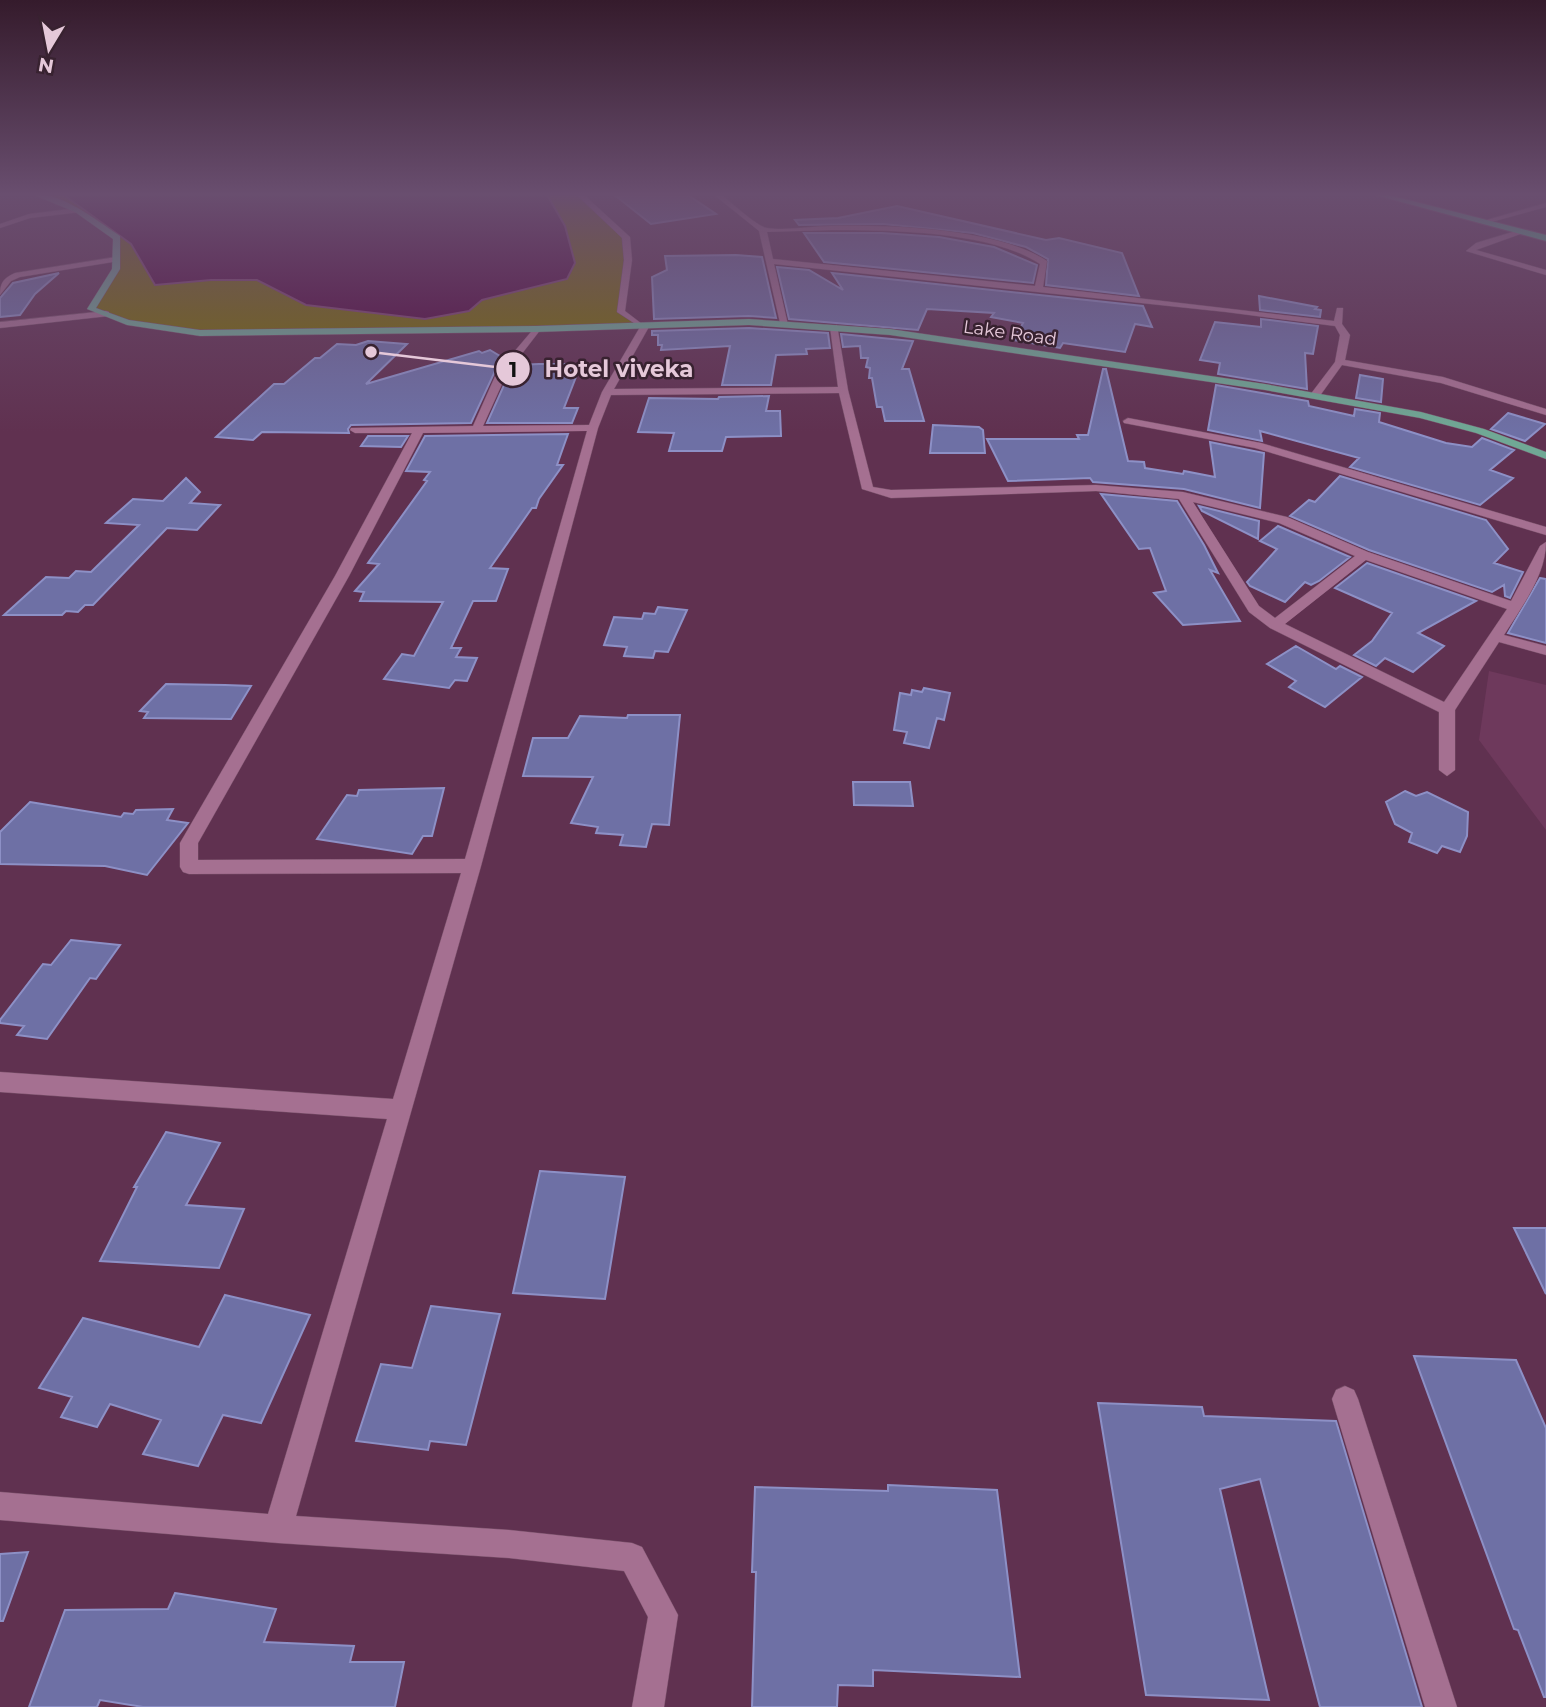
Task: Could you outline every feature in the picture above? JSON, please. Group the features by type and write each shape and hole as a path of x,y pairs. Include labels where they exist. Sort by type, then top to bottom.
{"main road":[{"path":"106,314 91,309 114,273"},
{"name":"Lake Road","path":"106,314 127,322 200,333 536,329 749,322 890,332 1315,395 1422,415 1480,431 1546,456"}],"street":[{"path":"0,292 9,273"},
{"path":"8,279 42,273"},
{"path":"278,1529 472,866 593,428 607,392 643,325 621,312 626,273"},
{"path":"773,273 784,325"},
{"path":"882,273 1285,315 1338,324"},
{"path":"1038,289 1042,273"},
{"path":"1315,395 1340,362 1345,335 1338,324 1340,310"},
{"path":"0,325 106,314"},
{"path":"834,327 843,390 868,489 891,494 1096,488 1183,496 1283,520 1364,555 1516,607"},
{"path":"477,428 502,372 536,329"},
{"path":"1340,362 1443,380 1546,412"},
{"path":"607,392 843,390"},
{"path":"1128,421 1257,445 1546,531"},
{"path":"355,430 593,428"},
{"path":"419,430 342,576 189,843 189,867 472,866"},
{"path":"1183,496 1254,609 1275,625 1447,710"},
{"path":"1447,770 1447,710 1516,607 1546,546"},
{"path":"1275,625 1364,555"},
{"path":"1496,637 1546,651"},
{"path":"0,1082 400,1110"},
{"path":"1345,1399 1441,1707"},
{"path":"0,1506 278,1529 509,1544 632,1557 663,1615 648,1707"}],"shaded area":[{"path":"114,273 148,273 156,285 211,280 257,280 306,305 469,311 482,300 567,279 567,273 624,273 621,312 639,325 200,333 127,322 91,309"},
{"path":"148,273 570,273 567,279 482,300 469,311 425,319 306,305 257,280 211,280 155,285"},
{"path":"1489,671 1546,685 1546,830 1479,740"}],"building":[{"path":"59,273 35,294 20,315 0,317 0,298 13,283"},
{"path":"661,273 766,273 776,318 749,316 654,319 652,277"},
{"path":"778,273 814,273 843,290 832,273 1143,306 1152,327 1135,324 1125,352 1063,343 1060,348 1013,340 1023,323 991,317 994,313 927,309 918,330 789,319"},
{"path":"930,273 1035,273 1033,283"},
{"path":"1047,273 1130,273 1139,296 1046,285"},
{"path":"1259,296 1317,307 1315,309 1321,310 1320,317 1260,310"},
{"path":"1261,319 1318,326 1313,354 1305,353 1307,389 1218,374 1220,363 1200,360 1215,322 1261,327"},
{"path":"749,328 828,333 830,348 806,349 807,354 776,355 771,385 722,385 730,346 661,350 658,335 652,335 652,331"},
{"path":"841,334 913,341 902,369 909,369 924,421 885,421 882,407 877,407 872,378 869,378 870,368 866,367 868,358 861,358 860,346 843,347"},
{"path":"368,341 407,344 366,384 479,351 482,353 490,350 505,359 495,371 471,423 351,425 349,433 262,432 253,440 216,437 274,384 284,384 337,344 356,345"},
{"path":"581,364 564,408 578,408 572,423 487,423 509,374 516,365"},
{"path":"1103,369 1106,369 1128,461 1144,462 1145,468 1215,477 1210,442 1264,453 1260,508 1184,489 1093,482 1090,478 1008,481 987,439 1079,439 1077,435 1088,435"},
{"path":"1360,375 1383,379 1381,402 1356,398"},
{"path":"1216,385 1308,401 1309,406 1354,416 1355,409 1380,413 1379,422 1446,443 1472,447 1482,438 1514,450 1490,470 1513,478 1480,505 1350,467 1359,458 1260,431 1262,441 1208,430"},
{"path":"769,396 766,411 780,411 781,436 726,437 722,451 669,451 674,433 638,432 649,398 718,399"},
{"path":"1508,413 1545,424 1525,441 1491,429"},
{"path":"933,425 979,427 983,430 985,453 930,453"},
{"path":"568,434 557,465 563,465 539,499 536,508 532,508 490,568 508,569 496,601 473,601 451,648 461,648 456,657 477,658 467,681 455,680 449,688 384,679 402,654 414,656 443,602 360,601 364,592 355,591 379,564 368,563 427,481 424,480 430,472 406,471 425,436"},
{"path":"368,436 408,436 401,447 361,446"},
{"path":"1340,476 1486,520 1508,549 1494,563 1523,572 1510,598 1505,596 1504,585 1492,592 1369,550 1290,516 1309,500 1315,502"},
{"path":"186,478 200,492 190,503 220,505 197,530 167,528 93,605 85,605 78,612 66,611 62,615 4,615 46,577 69,578 76,571 91,572 139,525 106,523 133,499 163,501"},
{"path":"1101,494 1177,501 1204,545 1218,573 1210,570 1240,621 1183,625 1154,593 1166,591 1150,548 1139,549"},
{"path":"1199,506 1259,521 1258,539 1202,511"},
{"path":"1278,526 1350,557 1319,581 1311,585 1305,582 1285,602 1250,586 1247,582 1277,549 1260,541"},
{"path":"1367,563 1476,601 1418,633 1444,646 1413,672 1385,658 1376,666 1354,655 1372,641 1392,613 1335,588"},
{"path":"1540,578 1546,579 1546,643 1508,633"},
{"path":"658,607 687,610 668,652 655,651 653,658 624,656 627,647 604,645 614,617 642,619 644,613 655,614"},
{"path":"1296,646 1336,669 1340,666 1362,677 1325,707 1289,687 1296,681 1267,664"},
{"path":"166,684 251,686 231,719 144,718 148,712 140,711"},
{"path":"924,688 950,693 944,720 937,718 929,748 904,743 907,732 894,730 900,693 911,695 912,690 922,692"},
{"path":"628,715 680,715 669,825 652,824 646,847 620,845 623,835 596,833 598,827 571,823 593,777 523,776 533,738 568,738 580,716 627,718"},
{"path":"853,782 910,782 913,806 854,805"},
{"path":"444,788 432,836 423,836 412,854 317,839 347,795 357,796 359,790"},
{"path":"1405,791 1416,796 1427,792 1468,812 1467,836 1460,852 1442,846 1437,853 1409,842 1412,833 1395,824 1386,802"},
{"path":"30,802 121,817 124,813 133,814 136,810 173,809 167,820 188,823 147,875 105,866 0,864 0,832"},
{"path":"71,940 120,945 96,979 90,978 47,1039 17,1035 24,1026 0,1023 0,1020 43,964 51,965"},
{"path":"166,1132 220,1143 186,1205 244,1209 219,1268 100,1261 137,1187 134,1187"},
{"path":"540,1171 625,1177 605,1299 513,1293"},
{"path":"1514,1228 1546,1228 1546,1294"},
{"path":"225,1295 310,1315 261,1423 223,1415 198,1466 143,1454 161,1420 110,1404 97,1427 61,1417 72,1397 39,1388 83,1318 199,1347"},
{"path":"431,1306 500,1314 466,1445 430,1441 428,1450 356,1441 381,1364 412,1368"},
{"path":"1414,1356 1516,1360 1546,1428 1546,1697 1518,1630 1514,1629"},
{"path":"1098,1403 1202,1407 1204,1416 1336,1421 1422,1707 1320,1707 1260,1479 1220,1489 1269,1700 1146,1695"},
{"path":"888,1485 997,1490 1020,1677 873,1670 873,1686 838,1685 837,1707 752,1707 756,1572 752,1572 755,1487 888,1491"},
{"path":"28,1552 3,1621 0,1621 0,1554"},
{"path":"175,1593 276,1609 264,1642 354,1646 350,1662 404,1662 395,1707 143,1707 100,1700 97,1707 29,1707 65,1610 168,1609"}],"place":[{"name":"Hotel viveka","path":"371,352"}]}
